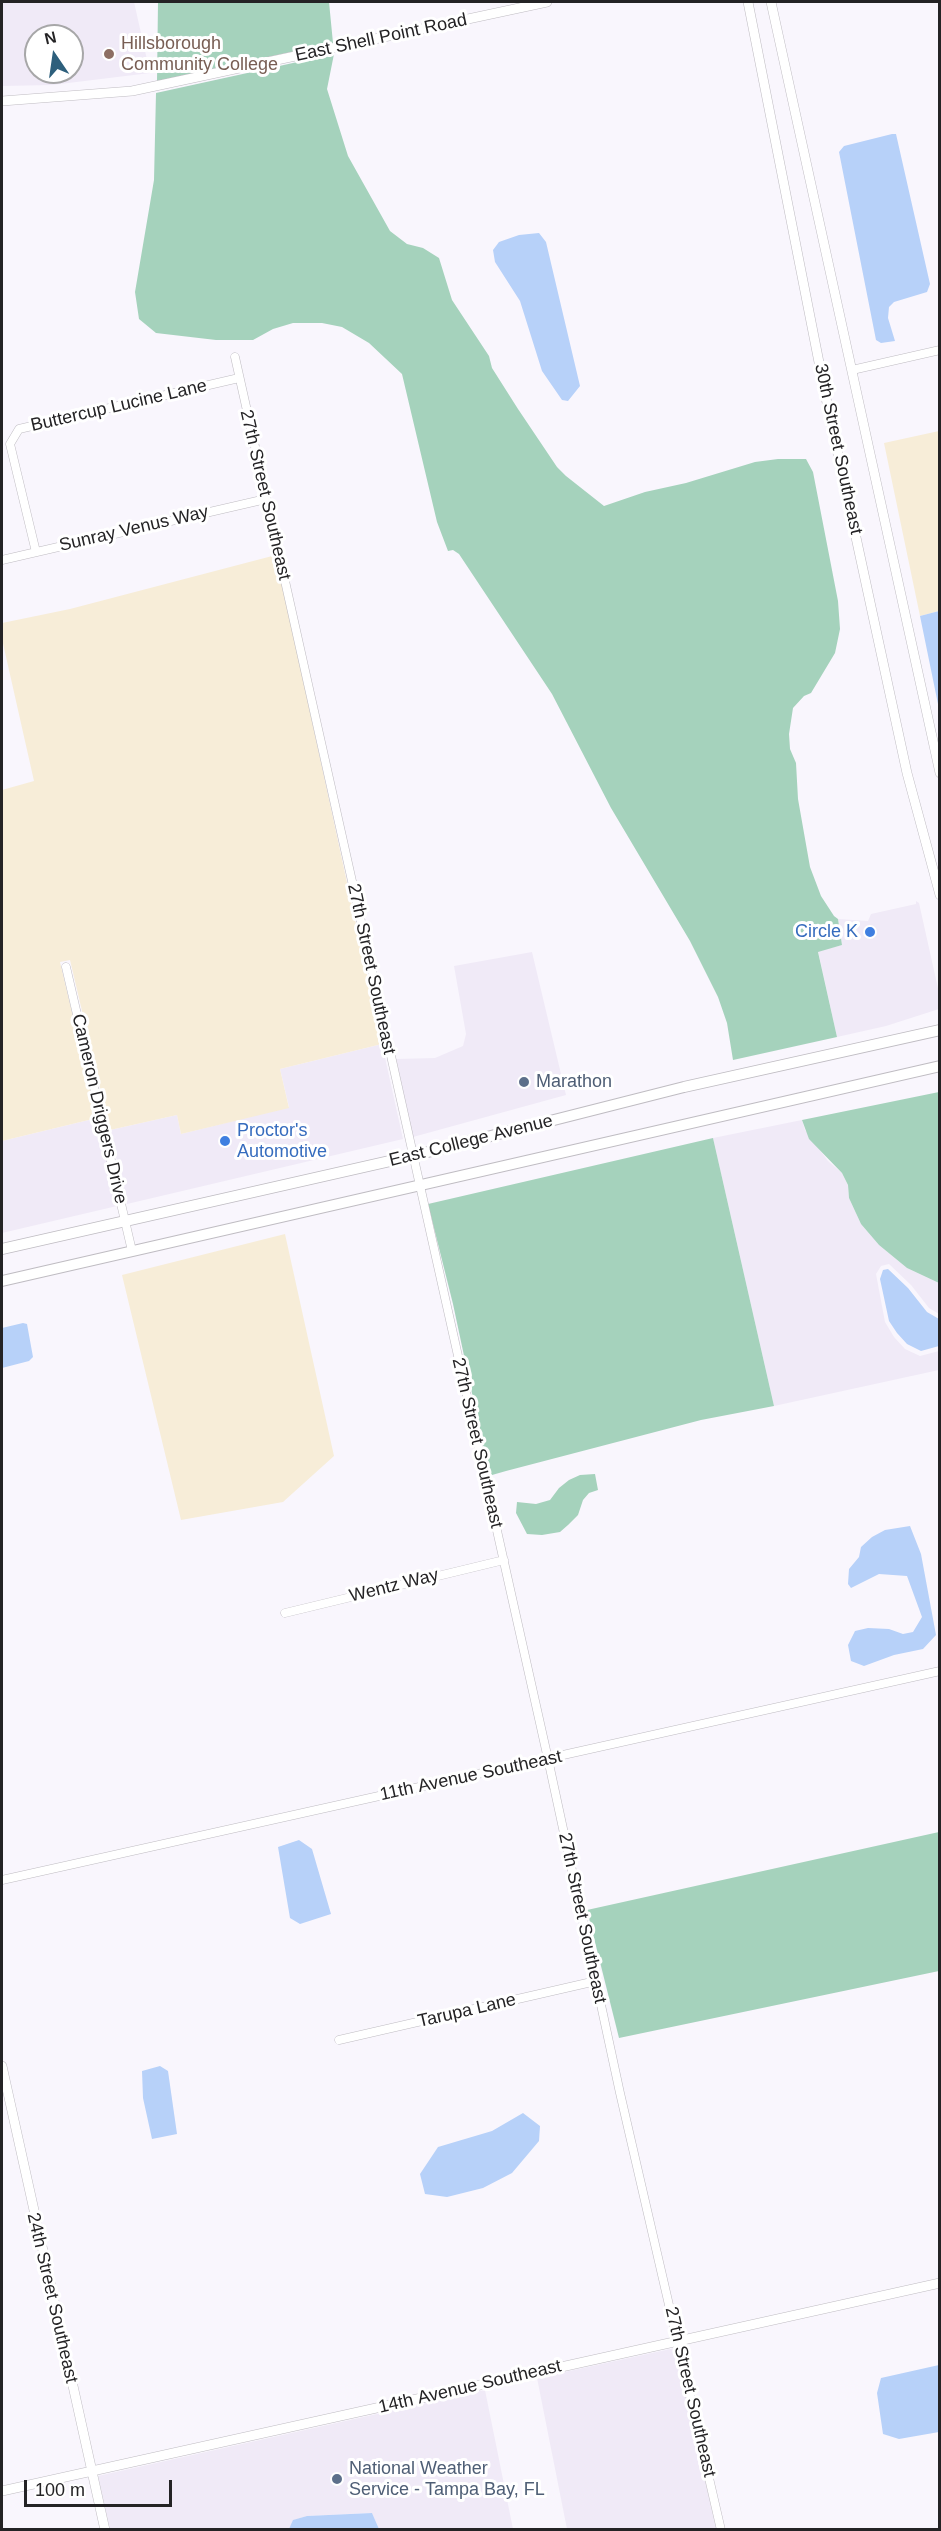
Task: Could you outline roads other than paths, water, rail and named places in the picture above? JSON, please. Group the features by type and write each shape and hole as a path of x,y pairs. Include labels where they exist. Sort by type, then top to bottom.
{"main road":[{"name":"East College Avenue","path":"2,1249 412,1156 684,1087 939,1030"},
{"name":"East College Avenue","path":"2,1281 939,1066"}],"street":[{"name":"East Shell Point Road","path":"2,101 132,91 547,2"},
{"name":"30th Street Southeast","path":"748,2 826,396 907,772 939,895"},
{"name":"30th Street Southeast","path":"771,2 939,772"},
{"path":"852,370 939,350"},
{"name":"27th Street Southeast","path":"235,357 325,755 418,1186 721,2529"},
{"name":"Buttercup Lucine Lane","path":"36,552 10,444 13,435 19,429 239,378"},
{"name":"Sunray Venus Way","path":"2,560 266,499"},
{"name":"Cameron Driggers Drive","path":"66,967 132,1251"},
{"name":"Wentz Way","path":"285,1613 504,1560"},
{"name":"11th Avenue Southeast","path":"2,1880 939,1671"},
{"name":"Tarupa Lane","path":"339,2040 596,1981"},
{"name":"24th Street Southeast","path":"2,2066 105,2529"},
{"name":"14th Avenue Southeast","path":"2,2491 939,2283"}],"water":[{"path":"896,134 930,284 927,292 894,302 889,307 888,318 895,341 881,343 876,340 839,152 844,146"},
{"path":"539,233 546,242 580,386 568,401 562,400 542,371 520,301 495,262 493,250 499,242 519,235"},
{"path":"940,611 939,709 920,616"},
{"path":"888,1269 908,1288 927,1312 939,1319 939,1346 921,1351 907,1344 889,1321 880,1279 883,1270"},
{"path":"27,1324 33,1357 29,1361 2,1368 2,1328"},
{"path":"910,1526 921,1554 936,1635 923,1649 894,1655 864,1666 851,1661 848,1645 855,1631 868,1628 889,1629 903,1634 913,1632 922,1617 907,1576 879,1574 851,1588 848,1584 849,1569 859,1557 861,1547 872,1537 885,1530"},
{"path":"299,1840 312,1849 331,1914 300,1924 290,1918 278,1847"},
{"path":"160,2066 168,2071 177,2134 152,2139 143,2098 142,2071"},
{"path":"523,2113 540,2126 539,2141 512,2173 483,2188 447,2197 425,2194 420,2174 438,2147 492,2131"},
{"path":"939,2365 939,2432 899,2439 883,2434 877,2393 881,2378"},
{"path":"372,2513 379,2529 289,2529 293,2520 307,2516"}],"place":[{"name":"Hillsborough Community College","path":"109,54"},
{"name":"Circle K","path":"870,932"},
{"name":"Marathon","path":"524,1082"},
{"name":"Proctor's Automotive","path":"225,1141"},
{"name":"National Weather Service - Tampa Bay, FL","path":"337,2479"}]}
